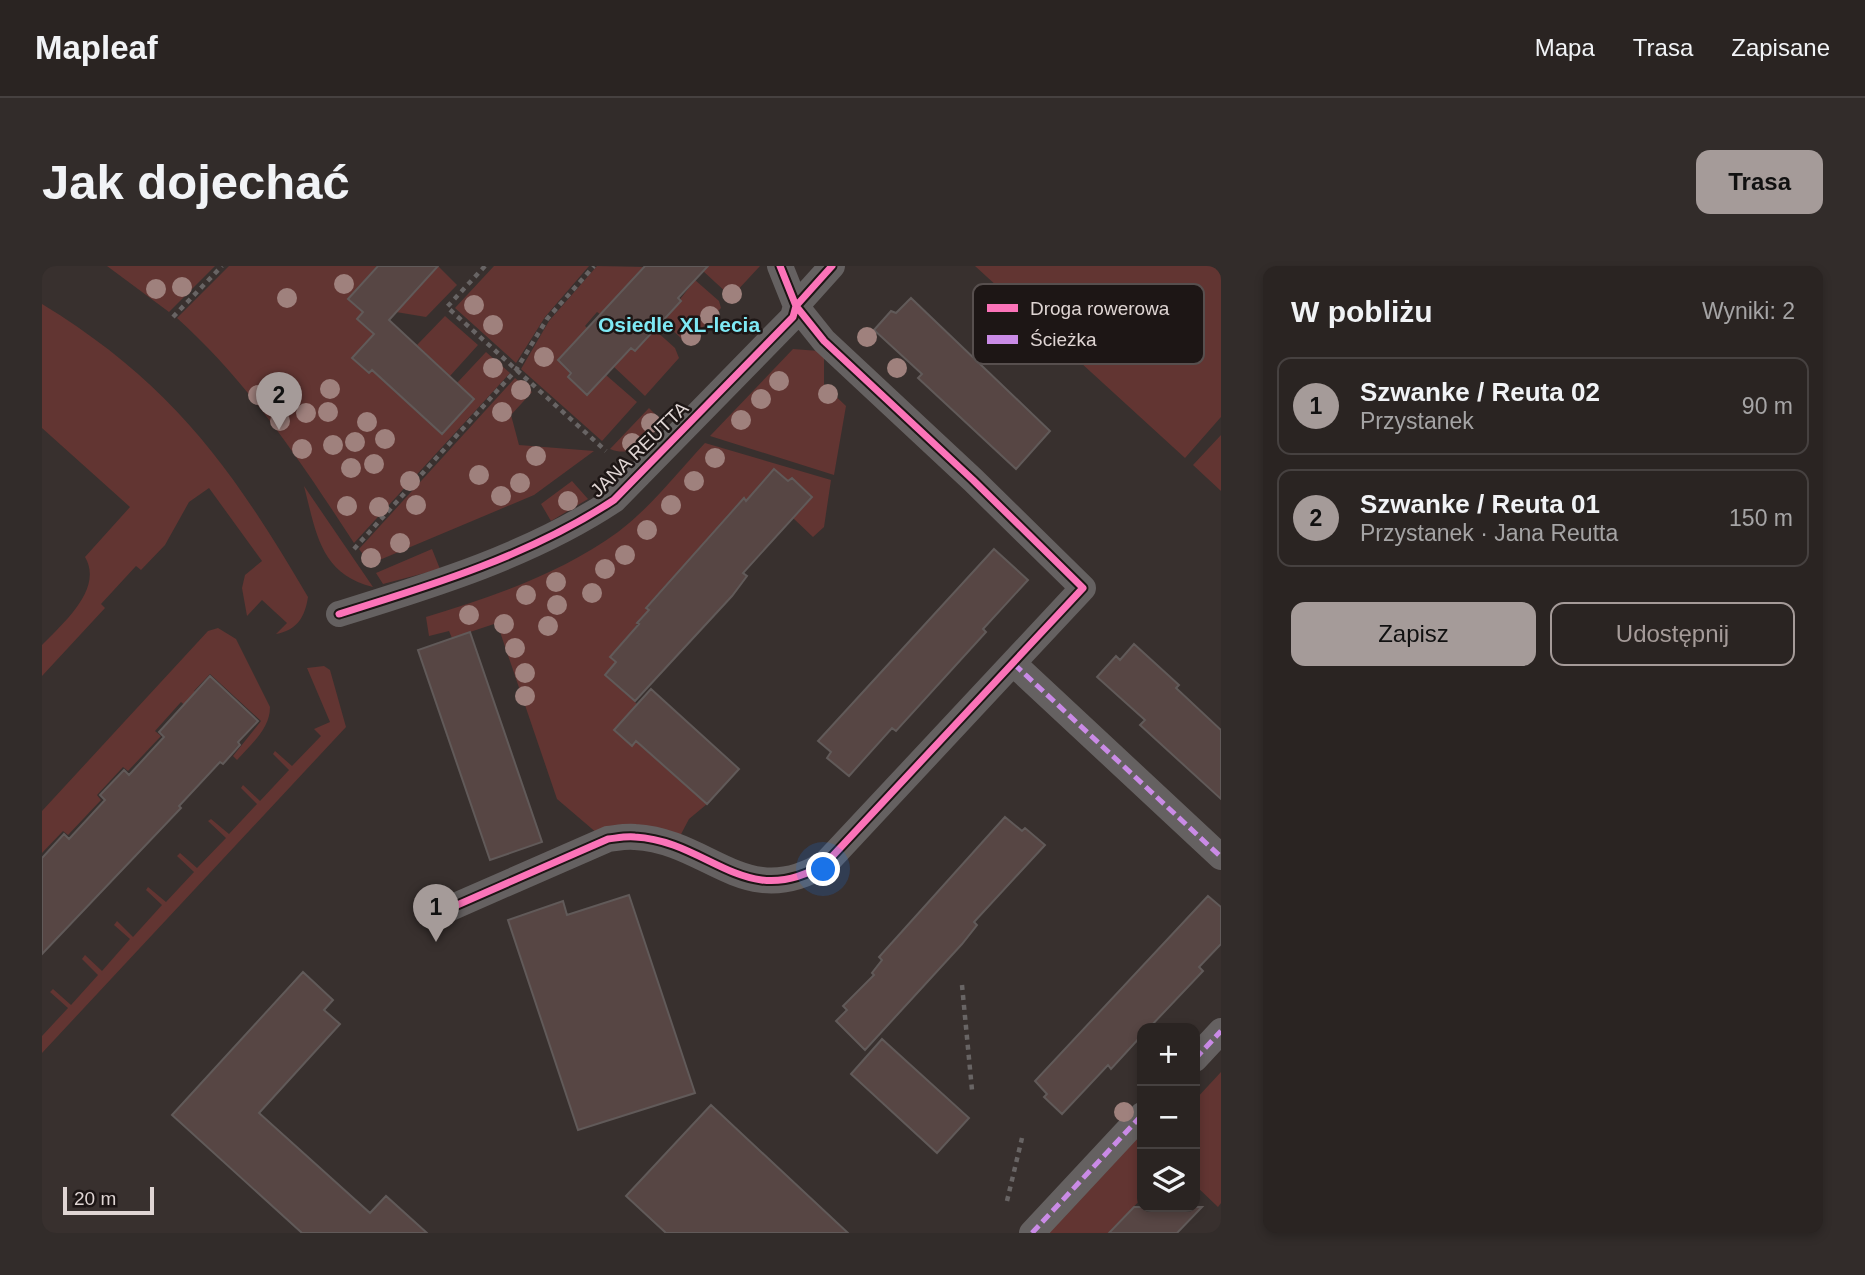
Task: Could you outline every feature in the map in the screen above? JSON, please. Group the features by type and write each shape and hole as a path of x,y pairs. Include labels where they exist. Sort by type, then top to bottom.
{"street":[{"path":"439,913 608,839 636,837 666,844 747,878 779,882 805,876 826,863 1083,588 973,480 824,341 796,306 780,266"},
{"name":"JANA REUTTA","path":"339,614 514,554 587,518 614,500 793,317 796,306 832,266"},
{"path":"1014,664 1221,857"},
{"path":"1200,1054 1221,1031"},
{"path":"1032,1233 1137,1120"}],"path":[{"path":"173,317 222,266"},
{"path":"485,266 447,307 606,450"},
{"path":"354,549 516,370 547,320 594,266"},
{"path":"962,985 971,1090"},
{"path":"1007,1201 1022,1138"}],"shaded area":[{"path":"107,266 215,266 169,312"},
{"path":"229,266 377,266 348,299 363,312 357,319 374,334 353,358 369,373 372,370 442,434 474,399 457,383 486,352 510,373 354,543 294,453 251,396 177,318"},
{"path":"438,266 457,285 426,317 396,312"},
{"path":"494,266 589,266 545,317 516,363 455,308"},
{"path":"597,266 644,267 600,314 597,312 585,326 587,328 568,377 587,395 606,375 637,402 602,441 521,369 549,321"},
{"path":"708,266 760,266 734,294 728,294 703,271"},
{"path":"975,266 1221,266 1221,417 1185,458 1082,364 1204,364 1204,284 995,284"},
{"path":"695,280 719,301 721,308 690,341 684,341 663,321"},
{"path":"42,304 88,334 128,365 196,432 253,508 308,597 305,610 295,626 276,634 287,623 262,600 247,616 242,588 245,575 262,561 209,488 189,502 165,545 141,570 136,566 101,604 105,608 42,676 42,645 69,616 85,593 89,569 85,557 130,507 42,428"},
{"path":"445,316 478,345 450,376 417,345"},
{"path":"655,330 675,348 679,358 645,396 614,367 631,348 635,351"},
{"path":"793,349 819,351 824,355 824,385 846,406 834,475 710,436"},
{"path":"515,378 532,392 511,415 519,445 594,451 534,495 370,564 359,549"},
{"path":"649,408 662,421 646,440 627,451 610,449"},
{"path":"1221,435 1221,491 1193,465"},
{"path":"705,443 831,480 824,527 813,537 793,518 812,496 792,478 788,481 774,469 746,501 743,499 647,608 649,610 611,657 616,662 605,675 637,704 614,730 632,746 636,741 707,804 689,819 679,838 598,834 557,799 497,623 452,638 449,631 429,636 426,617 526,582 596,547 642,512"},
{"path":"572,481 588,499 551,521 541,504"},
{"path":"304,486 373,587 355,581 331,561 317,535"},
{"path":"432,549 440,569 383,584 376,573"},
{"path":"218,628 236,639 270,707 267,722 259,736 237,760 233,756 261,721 210,674 194,691 199,694 187,707 181,702 155,731 161,736 128,771 123,767 97,795 101,800 68,835 63,831 42,853 42,811 208,631"},
{"path":"324,666 330,670 346,727 42,1053 42,1036 68,1008 50,992 53,989 71,1005 98,975 82,959 85,955 102,971 130,939 114,925 117,921 133,937 162,905 146,890 148,887 166,902 194,872 177,856 180,853 197,868 226,838 208,821 211,819 229,834 257,804 241,788 243,785 260,801 289,770 273,754 275,751 292,766 321,736 314,729 330,722 307,668"},
{"path":"1221,1072 1221,1203 1218,1207 1200,1190 1200,1095"},
{"path":"1137,1129 1137,1203 1109,1233 1040,1233"}],"building":[{"path":"378,266 438,266 389,320 474,399 442,434 372,370 369,373 352,358 374,334 357,319 363,312 348,299"},
{"path":"645,266 708,266 678,298 681,301 635,351 631,348 587,395 568,377 571,373 558,360"},
{"path":"911,298 973,357 973,364 980,364 1050,431 1016,469 918,378 922,374 874,330 891,311 896,313"},
{"path":"774,469 788,481 792,478 812,497 743,573 747,576 732,596 635,701 605,675 616,662 610,657 639,624 637,623 649,610 646,608 744,498 746,501"},
{"path":"994,549 1028,580 983,629 986,632 896,731 892,728 849,776 827,758 831,752 818,741"},
{"path":"470,632 542,842 490,860 418,650"},
{"path":"1134,644 1179,685 1176,688 1221,730 1221,799 1140,725 1145,720 1097,677 1116,656 1120,660"},
{"path":"210,676 258,721 238,742 240,745 223,764 220,762 179,806 181,808 42,954 42,858 64,834 69,839 105,800 100,795 124,770 129,775 164,737 159,732"},
{"path":"651,689 739,769 707,804 636,741 632,746 614,730"},
{"path":"1005,817 1022,831 1025,828 1045,845 974,922 977,925 962,944 865,1050 836,1021 847,1010 843,1006 874,975 872,973 882,960 879,957"},
{"path":"629,895 695,1093 578,1130 508,920 563,901 567,915"},
{"path":"1208,896 1221,907 1221,944 1199,967 1203,971 1154,1023 1137,1023 1137,1040 1111,1069 1108,1065 1062,1114 1044,1097 1047,1094 1035,1081"},
{"path":"303,972 333,1000 324,1010 340,1024 259,1113 370,1213 386,1196 427,1233 302,1233 172,1115"},
{"path":"882,1039 969,1118 937,1153 851,1074"},
{"path":"711,1105 848,1233 666,1233 626,1196"},
{"path":"1134,1207 1137,1207 1137,1212 1197,1212 1177,1233 1109,1233"}],"marked path":[{"path":"1014,664 1221,857"},
{"path":"1200,1054 1221,1031"},
{"path":"1032,1233 1137,1120"}],"cycle path":[{"path":"439,913 608,839 635,837 661,841 750,878 773,881 798,876 826,863 1083,588 973,480 824,341 796,306 780,266"},
{"path":"339,614 445,580 515,553 582,520 614,500 793,317 796,306 832,266"}],"place":[{"name":"Szwanke / Reuta 01","path":"279,430"},
{"name":"Szwanke / Reuta 02","path":"436,942"}],"district":[{"name":"Osiedle XL-lecia","path":"679,325"}]}
